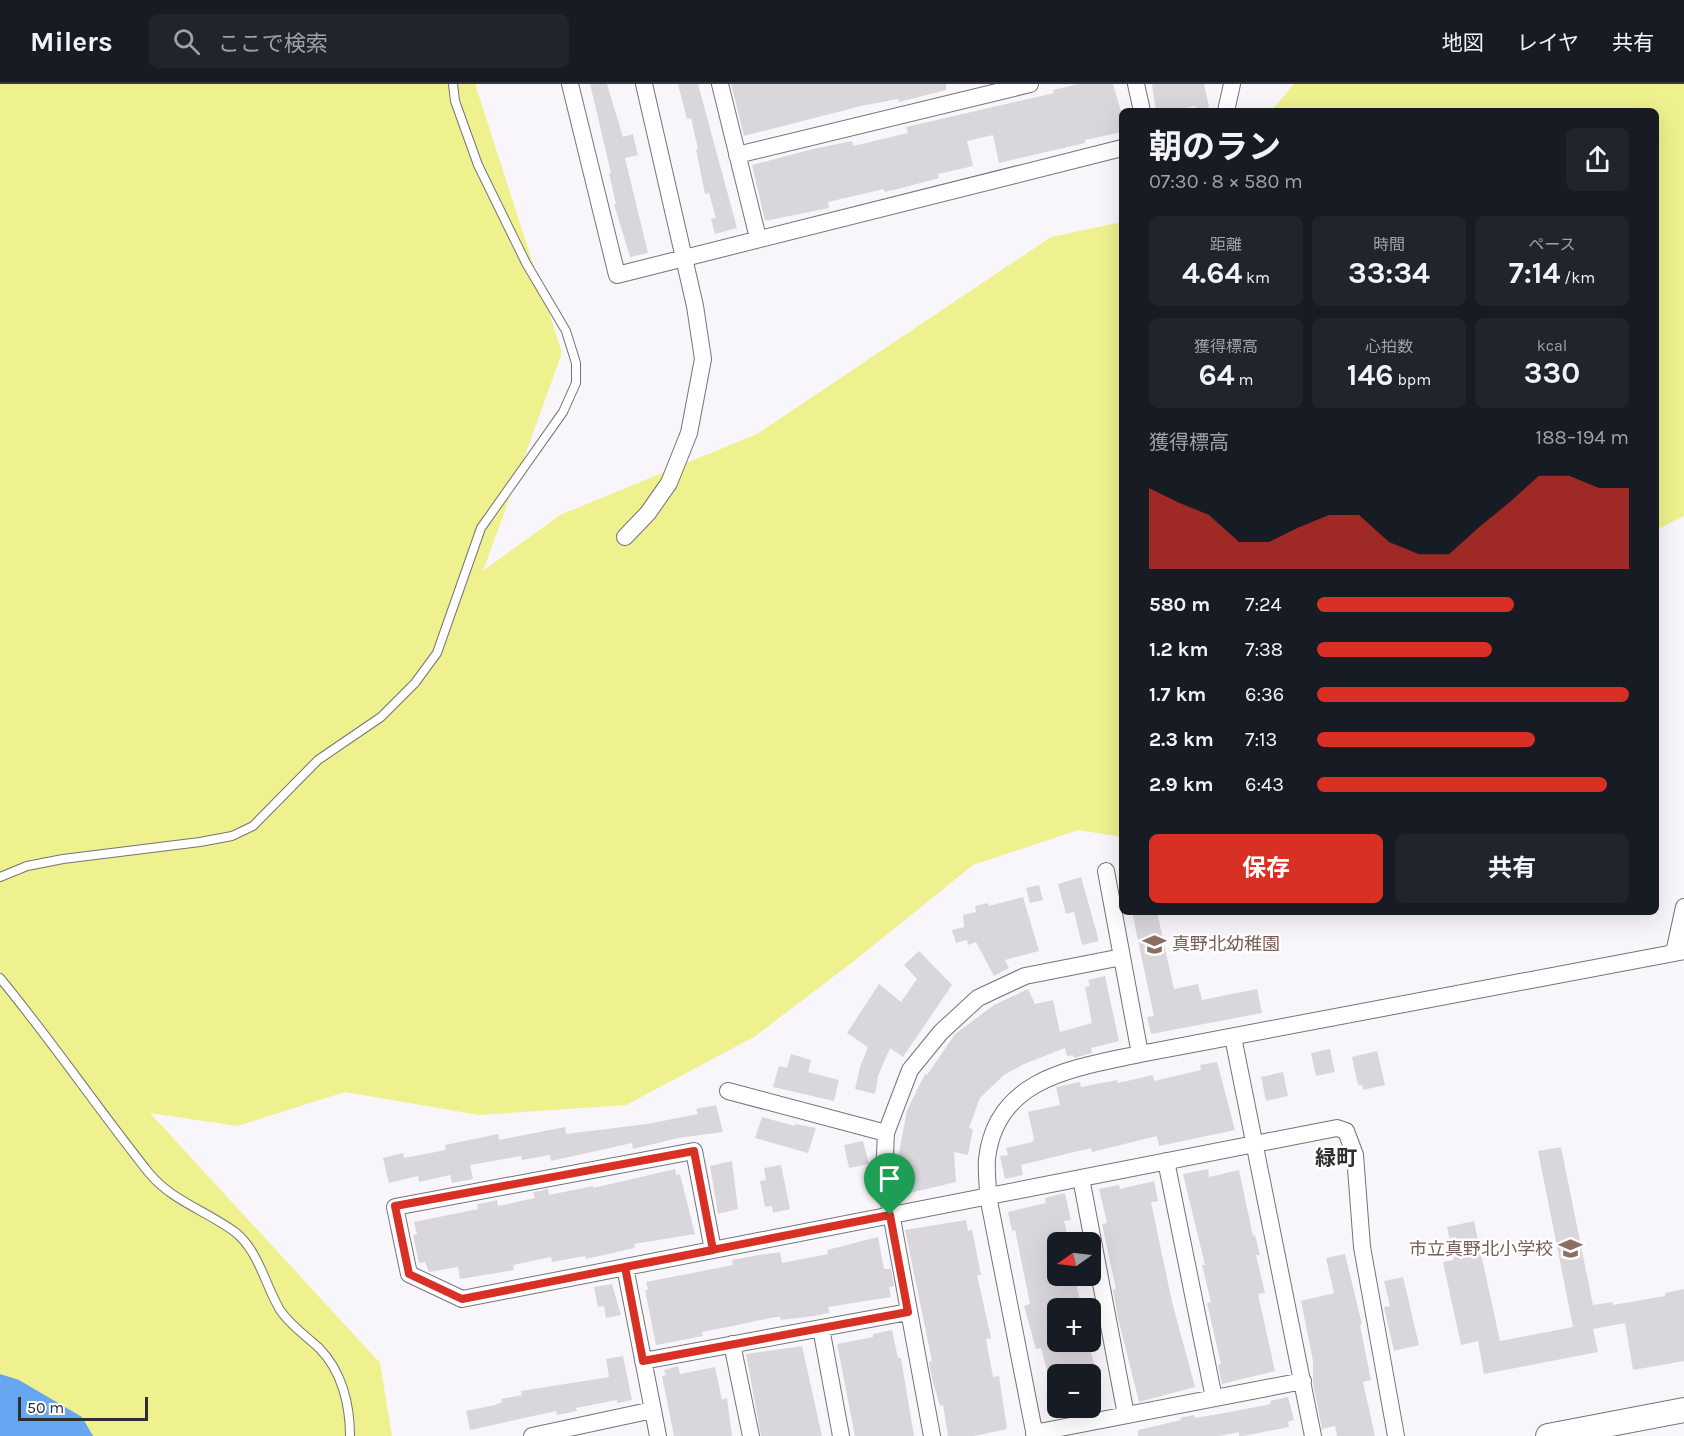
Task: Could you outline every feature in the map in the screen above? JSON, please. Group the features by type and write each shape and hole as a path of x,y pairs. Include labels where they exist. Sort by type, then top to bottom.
{"street":[{"path":"570,84 617,275 1119,149"},
{"path":"625,537 648,513 669,483 688,433 703,359 684,258 644,84"},
{"path":"720,84 758,238"},
{"path":"738,155 1030,84"},
{"path":"1136,84 1141,108"},
{"path":"1227,108 1232,84"},
{"path":"1106,871 1140,1054"},
{"path":"1303,1381 1034,1435 988,1196 987,1160 994,1130 1011,1104 1035,1082 1078,1067 1679,952 1684,907"},
{"path":"932,1436 884,1175 886,1132 910,1070 941,1032 978,998 1025,976 1122,957"},
{"path":"1233,1038 1313,1436"},
{"path":"728,1091 886,1132"},
{"path":"713,1250 694,1151 395,1206 409,1274 462,1299 713,1250 890,1215 1081,1178 1166,1161 1337,1128 1346,1131 1352,1143 1362,1247 1396,1436"},
{"path":"1166,1161 1214,1398"},
{"path":"1081,1178 1126,1415"},
{"path":"625,1267 658,1436"},
{"path":"643,1361 908,1312"},
{"path":"821,1328 842,1436"},
{"path":"732,1344 751,1436"},
{"path":"532,1436 563,1433 653,1410"},
{"path":"1548,1436 1684,1410"}],"lane":[{"path":"0,877 27,866 63,859 232,836 253,826 318,760 381,717 415,683 438,652 481,528 563,412 576,384 576,363 566,331 526,263 478,165 455,101 453,84"},
{"path":"0,978 53,1043 151,1175 176,1198 236,1233 252,1252 280,1310 295,1329 320,1349 336,1372 347,1399 350,1436"}],"green space":[{"path":"0,84 475,84 562,353 483,571 560,515 757,434 1051,237 1119,223 1119,837 1078,830 973,865 854,961 754,1037 626,1105 479,1115 345,1092 237,1126 150,1113 380,1363 392,1436 0,1436"},
{"path":"1294,84 1684,84 1684,516 1659,528 1659,108 1274,108"}],"water":[{"path":"0,1374 19,1380 82,1417 93,1436 0,1436"}],"building":[{"path":"590,84 607,84 623,137 633,134 638,155 625,158 648,253 630,257 614,204 616,204 609,173 611,173"},
{"path":"678,84 698,84 737,228 715,234 711,219 716,218 709,193 705,194 691,118 687,119"},
{"path":"731,84 946,84 946,90 899,102 898,99 861,106 744,136"},
{"path":"1078,84 1113,84 1120,108 1119,133 999,163 993,135 967,141 973,166 938,174 939,178 898,189 884,192 884,189 828,202 829,208 765,221 752,165 852,141 853,146 908,133 906,127 1054,93 1053,90"},
{"path":"1152,84 1204,84 1209,107 1156,108"},
{"path":"1081,877 1099,941 1082,945 1074,912 1066,914 1058,884"},
{"path":"1039,885 1043,900 1030,903 1026,888"},
{"path":"1023,897 1039,951 1005,960 1009,968 994,976 976,942 968,945 967,940 956,943 952,930 964,927 963,915 976,912 975,906 988,903 989,906"},
{"path":"1133,915 1158,915 1174,989 1198,984 1202,1000 1257,989 1262,1013 1151,1034 1147,1017 1154,1016"},
{"path":"919,951 952,985 903,1057 890,1048 878,1076 875,1094 855,1089 868,1047 847,1033 879,984 901,1002 917,979 904,965"},
{"path":"1105,976 1119,1041 1091,1048 1092,1053 1074,1058 1073,1055 1067,1056 1065,1048 1024,1064 1004,1075 980,1098 969,1128 973,1129 968,1155 954,1152 956,1182 901,1195 896,1169 907,1110 925,1074 927,1075 955,1034 994,1005 1028,989 1035,1004 1053,1000 1060,1032 1092,1023 1085,987 1090,986 1088,980"},
{"path":"1330,1049 1335,1072 1316,1076 1311,1053"},
{"path":"1377,1051 1385,1085 1363,1090 1362,1085 1358,1085 1352,1057"},
{"path":"791,1054 811,1060 808,1072 839,1080 834,1101 773,1087 779,1066 787,1068"},
{"path":"1217,1062 1235,1130 1159,1146 1157,1136 1092,1152 1091,1148 1021,1165 1023,1175 1005,1179 1000,1156 1008,1155 1006,1148 1032,1142 1034,1139 1028,1112 1060,1105 1056,1087 1080,1082 1081,1087 1117,1080 1118,1083 1153,1075 1154,1081 1201,1070 1200,1065"},
{"path":"1283,1072 1288,1096 1266,1101 1261,1077"},
{"path":"716,1105 723,1132 678,1138 633,1149 632,1143 551,1161 550,1155 522,1160 521,1156 470,1165 473,1179 452,1183 450,1175 419,1182 418,1176 389,1183 383,1158 403,1153 404,1158 446,1150 445,1145 498,1134 499,1140 565,1127 566,1134 647,1124 698,1114 696,1109"},
{"path":"762,1117 795,1126 795,1124 816,1128 808,1153 755,1138"},
{"path":"863,1141 869,1164 849,1168 844,1145"},
{"path":"1561,1147 1593,1305 1613,1302 1613,1305 1665,1296 1665,1293 1684,1289 1684,1361 1633,1370 1625,1323 1593,1329 1598,1352 1484,1374 1478,1341 1461,1345 1443,1262 1454,1260 1447,1227 1474,1221 1500,1341 1573,1327 1538,1151"},
{"path":"732,1161 738,1209 718,1214 710,1166"},
{"path":"781,1165 790,1209 773,1213 772,1206 765,1207 760,1181 766,1180 764,1168"},
{"path":"675,1169 676,1175 680,1174 695,1234 634,1244 635,1248 586,1259 585,1256 552,1262 551,1257 513,1265 514,1270 460,1279 458,1267 429,1272 425,1262 419,1263 413,1235 417,1234 414,1222 478,1209 477,1204 497,1200 498,1206 535,1198 533,1192 548,1189 549,1195 593,1186 593,1188"},
{"path":"1208,1169 1209,1177 1239,1170 1253,1236 1255,1235 1260,1255 1256,1255 1265,1293 1258,1294 1275,1371 1222,1384 1218,1365 1221,1364 1207,1303 1211,1302 1202,1265 1205,1265 1183,1174"},
{"path":"1154,1181 1158,1201 1151,1202 1172,1302 1195,1387 1139,1402 1118,1318 1113,1290 1116,1289 1102,1224 1107,1223 1099,1189 1119,1185 1120,1189"},
{"path":"1065,1193 1071,1220 1064,1221 1067,1232 1047,1232 1047,1286 1077,1286 1080,1298 1047,1298 1047,1352 1091,1352 1094,1364 1047,1364 1047,1370 1041,1348 1036,1349 1024,1306 1030,1304 1015,1230 1012,1231 1008,1212 1046,1203 1045,1198"},
{"path":"966,1220 968,1231 972,1230 981,1275 977,1275 991,1338 986,1339 993,1377 999,1376 1007,1429 974,1436 948,1436 943,1405 940,1406 932,1379 929,1362 932,1361 905,1230"},
{"path":"878,1237 884,1269 891,1269 894,1286 889,1287 891,1297 828,1307 830,1313 814,1316 781,1320 780,1317 775,1317 702,1332 703,1336 656,1345 645,1290 648,1290 646,1282 733,1265 732,1260 780,1252 782,1263 828,1254 827,1250"},
{"path":"1345,1254 1362,1324 1360,1325 1371,1380 1363,1382 1375,1436 1337,1436 1335,1426 1322,1429 1313,1383 1313,1361 1301,1301 1334,1293 1326,1258"},
{"path":"1403,1277 1419,1345 1394,1351 1384,1307 1390,1306 1384,1281"},
{"path":"612,1284 621,1315 606,1318 604,1306 598,1307 594,1287"},
{"path":"892,1330 898,1358 901,1358 914,1436 855,1436 837,1344 873,1337 873,1334"},
{"path":"802,1346 822,1436 761,1436 746,1354"},
{"path":"623,1356 632,1400 617,1403 617,1400 576,1408 577,1411 557,1415 556,1411 470,1430 466,1411 495,1405 502,1402 501,1399 522,1395 521,1391 609,1377 606,1359"},
{"path":"678,1366 680,1374 715,1367 722,1400 727,1398 732,1436 674,1436 662,1376 666,1375 664,1370"},
{"path":"1288,1397 1294,1420 1288,1422 1289,1427 1243,1436 1239,1436 1239,1432 1219,1436 1138,1436 1138,1430 1181,1420 1180,1418 1225,1413 1271,1404 1270,1401"}],"place":[{"name":"真野北幼稚園","path":"1154,944"},
{"name":"市立真野北小学校","path":"1571,1249"}],"district":[{"name":"緑町","path":"1336,1158"}],"route":[{"path":"890,1215 713,1250 625,1267 462,1299 409,1274 395,1206 694,1151 713,1250 625,1267 643,1361 908,1312 890,1215"}]}
